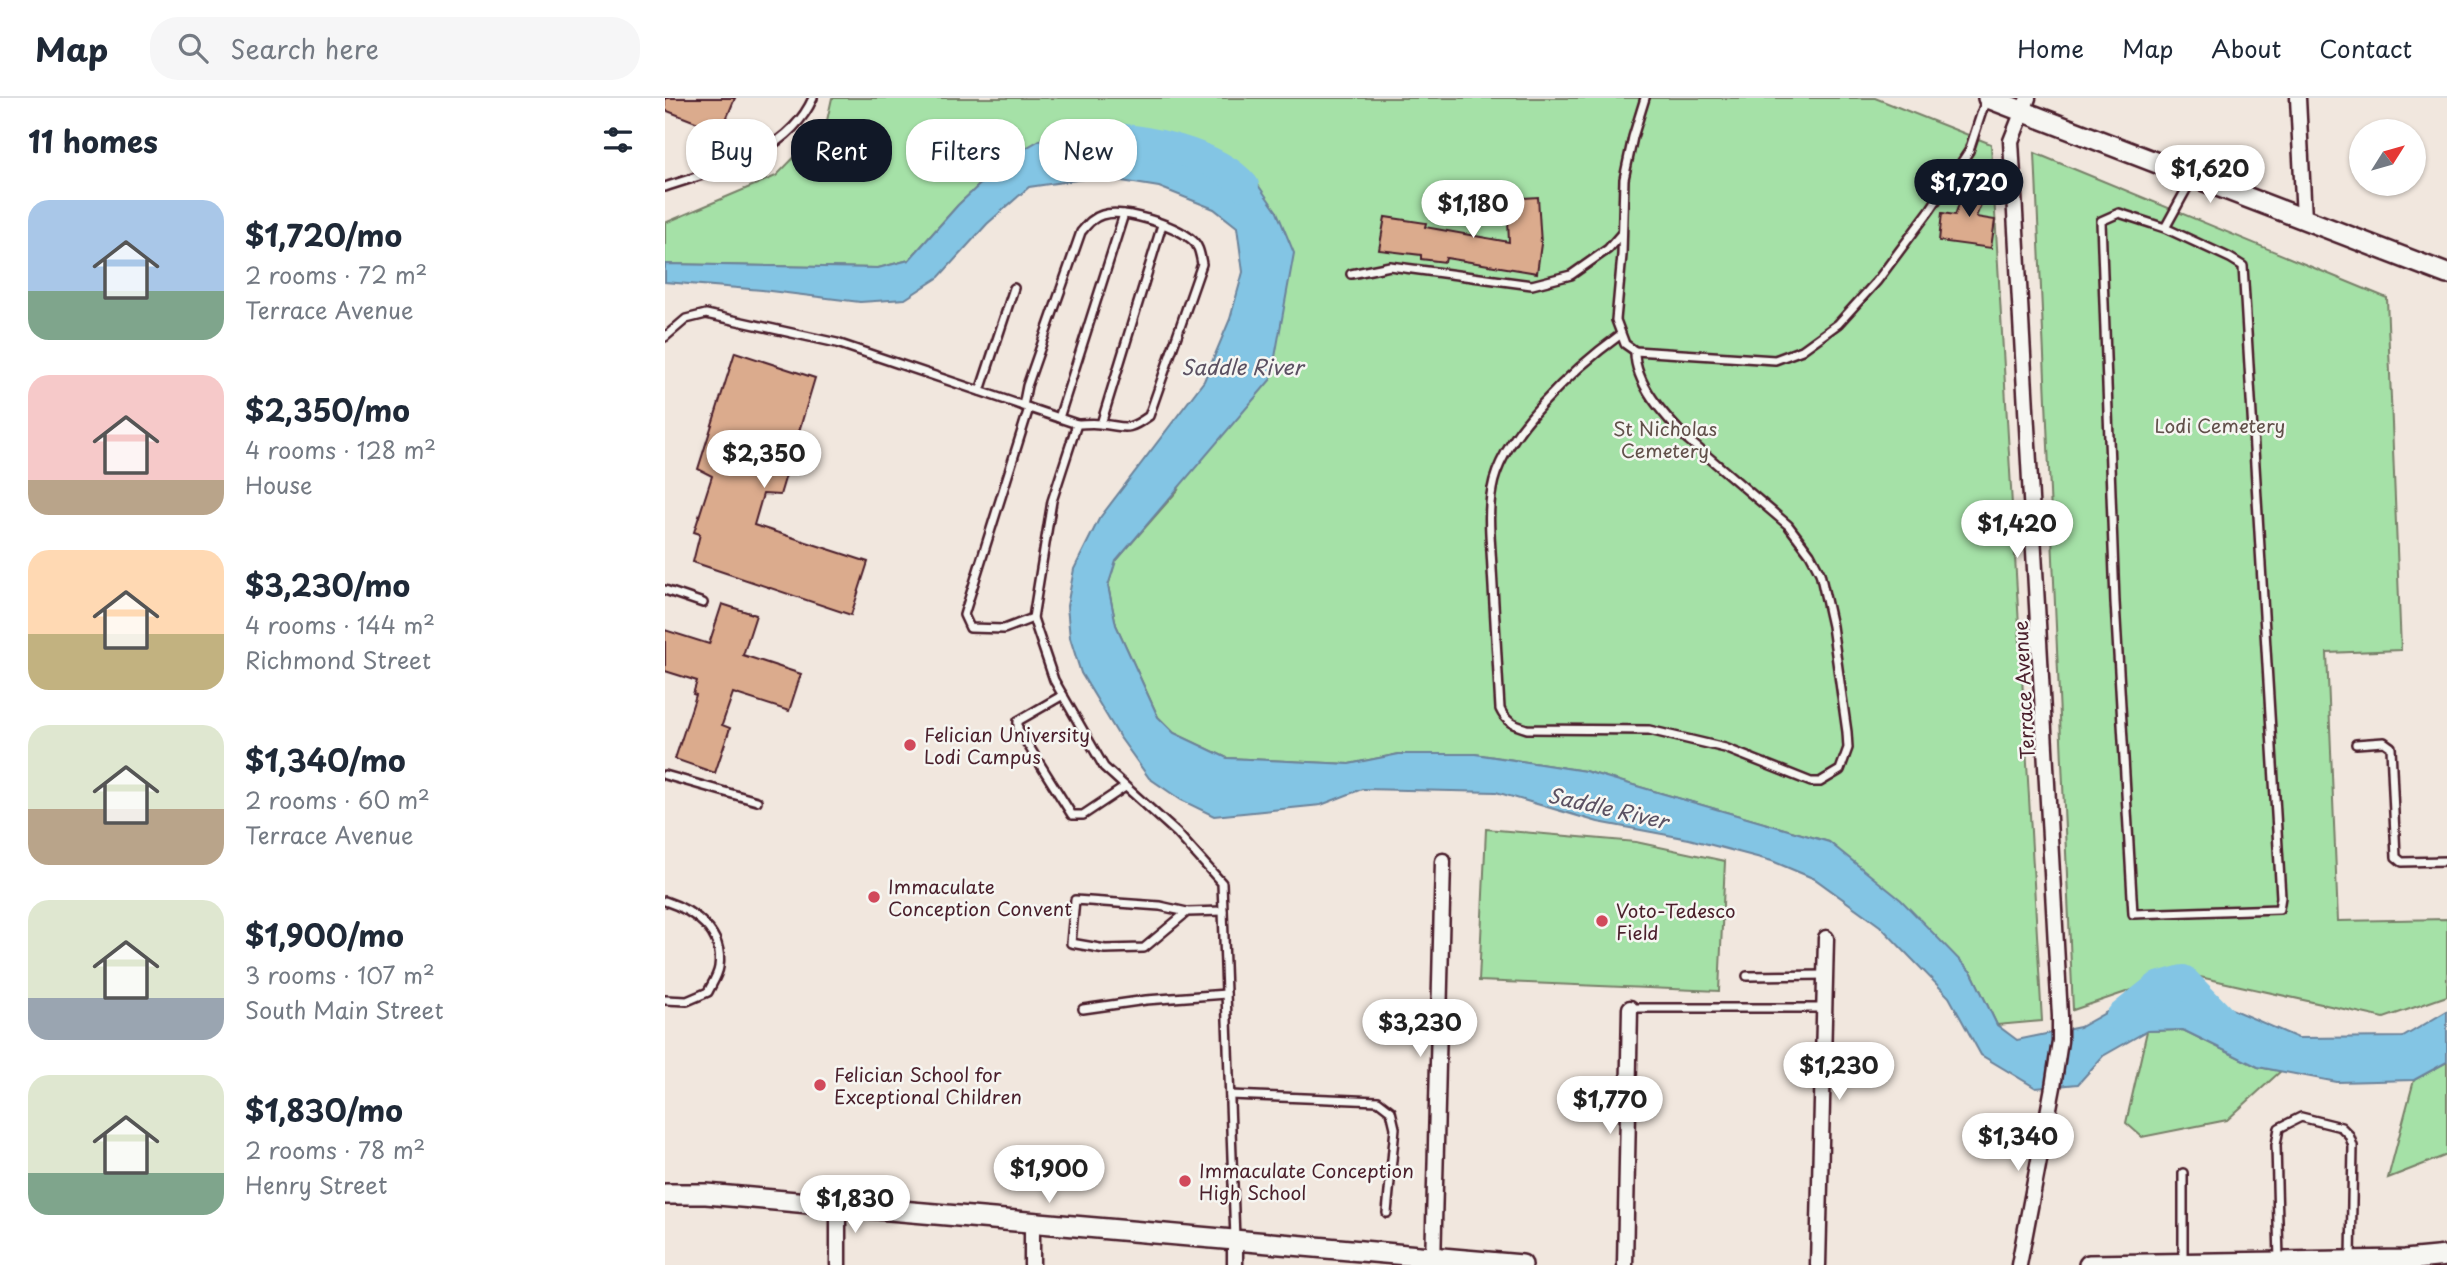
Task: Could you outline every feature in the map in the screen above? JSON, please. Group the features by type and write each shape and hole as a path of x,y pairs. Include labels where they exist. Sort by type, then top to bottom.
{"street":[{"path":"1987,98 2026,105 2193,177 2447,274"},
{"path":"2298,98 2304,219"},
{"name":"Terrace Avenue","path":"2018,1265 2060,1041 2011,141 2026,105"},
{"path":"1433,1261 1443,861"},
{"path":"1818,1265 1826,938"},
{"path":"1625,1265 1630,1008"},
{"path":"665,1194 838,1205 1235,1239 1433,1261 1522,1265"},
{"path":"665,1207 689,1194"},
{"path":"838,1205 838,1265"},
{"path":"1032,1265 1033,1223"},
{"path":"1235,1239 1235,1265"},
{"path":"2089,1265 2405,1262 2447,1256"}],"lane":[{"path":"665,187 743,161 789,133 813,98"},
{"path":"1644,98 1625,179 1616,320 1620,335 1625,344 1635,351 1775,360 1802,350 1838,324 1877,281 1930,210 1969,151 1987,98"},
{"path":"2165,228 2193,177"},
{"path":"2119,213 2165,228 2243,266 2281,897 2279,909 2133,915 2115,602 2101,221 2119,213"},
{"path":"665,337 686,319 706,314 838,343 1026,407 1059,418 1077,425 1101,424 1122,429 1131,427 1149,416 1202,264 1199,249 1191,238 1146,217 1124,214 1103,214 1092,220 1081,232 1027,386 1026,407 964,615 970,628 1004,629 1033,618"},
{"path":"1059,418 1124,214"},
{"path":"1101,424 1162,225"},
{"path":"1351,274 1390,266 1532,285 1571,275 1608,249 1623,232"},
{"path":"980,391 1014,288"},
{"path":"1620,335 1576,370 1520,428 1502,459 1492,488 1490,524 1500,709 1505,719 1527,729 1636,729 1684,737 1725,748 1811,782 1820,782 1840,770 1848,748 1832,626 1820,573 1810,554 1788,525 1672,424 1635,365 1635,351"},
{"path":"1077,425 1052,501 1033,618 1054,680 1104,767 1177,832 1222,883 1235,1239"},
{"path":"665,590 703,603"},
{"path":"1063,695 1018,721 1018,730 1072,815 1083,815 1125,787"},
{"path":"2356,744 2384,742 2391,747 2398,860 2447,861"},
{"path":"665,775 757,801"},
{"path":"1188,912 1144,948 1105,949 1071,943 1075,900 1160,906 1188,912 1223,911"},
{"path":"665,901 700,917 719,944 720,968 708,992 687,1001 665,1000"},
{"path":"1747,976 1825,975"},
{"path":"1083,1009 1146,1000 1226,994"},
{"path":"1630,1008 1824,1008"},
{"path":"1230,1095 1378,1101 1391,1111 1395,1128 1387,1213"},
{"path":"2279,1262 2276,1145 2279,1128 2301,1117 2341,1128 2349,1135 2353,1146 2351,1261"},
{"path":"2183,1172 2183,1263"}],"green space":[{"name":"St Nicholas Cemetery","path":"832,98 1875,98 1991,144 2042,1021 1997,1025 1972,973 1829,842 1585,771 1475,754 1399,754 1349,764 1227,758 1174,733 1158,717 1116,625 1108,586 1115,562 1178,490 1277,212 1137,167 1137,119 1039,119 1039,141 1025,149 1025,119 906,119 906,182 982,182 909,260 878,268 665,264 665,223 762,182 777,182 777,175 791,161 791,182 892,182 892,119 827,119"},
{"name":"Lodi Cemetery","path":"2035,153 2387,298 2401,650 2327,653 2338,921 2447,919 2447,996 2384,1018 2182,973 2073,1010"},
{"name":"Voto-Tedesco Field","path":"1486,829 1636,842 1725,861 1719,991 1479,981"},
{"path":"2183,1030 2258,1067 2281,1071 2227,1120 2142,1137 2126,1123 2147,1031"},
{"path":"2447,1062 2447,1155 2388,1178 2414,1080"}],"water":[{"name":"Saddle River","path":"1039,140 1039,182 1063,182 1029,187 987,224 939,277 905,299 860,302 665,282 665,264 878,268 909,260 982,182 1025,182 1025,149"},
{"name":"Saddle River","path":"1137,140 1152,141 1251,175 1277,212 1294,253 1271,379 1116,561 1108,586 1116,625 1158,717 1174,733 1227,758 1349,764 1399,754 1475,754 1585,771 1829,842 1901,900 1972,973 1997,1025 2017,1040 2080,1027 2116,1007 2156,990 2190,991 2298,1038 2403,1037 2447,1011 2447,1062 2414,1080 2337,1082 2258,1067 2183,1030 2147,1031 2103,1056 2078,1084 2036,1088 1981,1055 1949,997 1880,926 1815,879 1772,861 1689,839 1598,822 1496,792 1362,789 1321,805 1214,816 1181,800 1149,778 1119,736 1081,673 1070,638 1067,606 1074,569 1099,519 1204,381 1230,319 1243,272 1237,227 1214,209 1159,187 1128,182 1137,182"}],"building":[{"path":"665,98 735,98 726,119 688,119 665,110"},
{"path":"1969,177 1989,184 1976,217 1995,220 1991,248 1939,241 1942,213 1955,215"},
{"path":"1538,197 1541,244 1537,273 1446,258 1445,262 1421,259 1421,255 1379,250 1385,217 1426,223 1425,227 1509,242 1507,199"},
{"path":"735,352 815,378 780,495 763,494 754,525 868,562 851,615 693,562 700,534 694,532 712,476 698,469"},
{"path":"722,604 756,615 743,655 801,674 789,711 733,693 722,725 730,728 715,773 675,759 696,695 693,694 697,681 665,671 665,630 709,644"}],"waterway":[{"name":"Saddle River","path":"1137,141 1198,156 1232,175 1244,186"},
{"name":"Saddle River","path":"2121,1017 2158,987 2183,980 2226,1024"}],"place":[{"name":"Felician University Lodi Campus","path":"910,745"},
{"name":"Immaculate Conception Convent","path":"874,897"},
{"name":"Voto-Tedesco Field","path":"1602,921"},
{"name":"Felician School for Exceptional Children","path":"820,1085"},
{"name":"Immaculate Conception High School","path":"1185,1181"}]}
